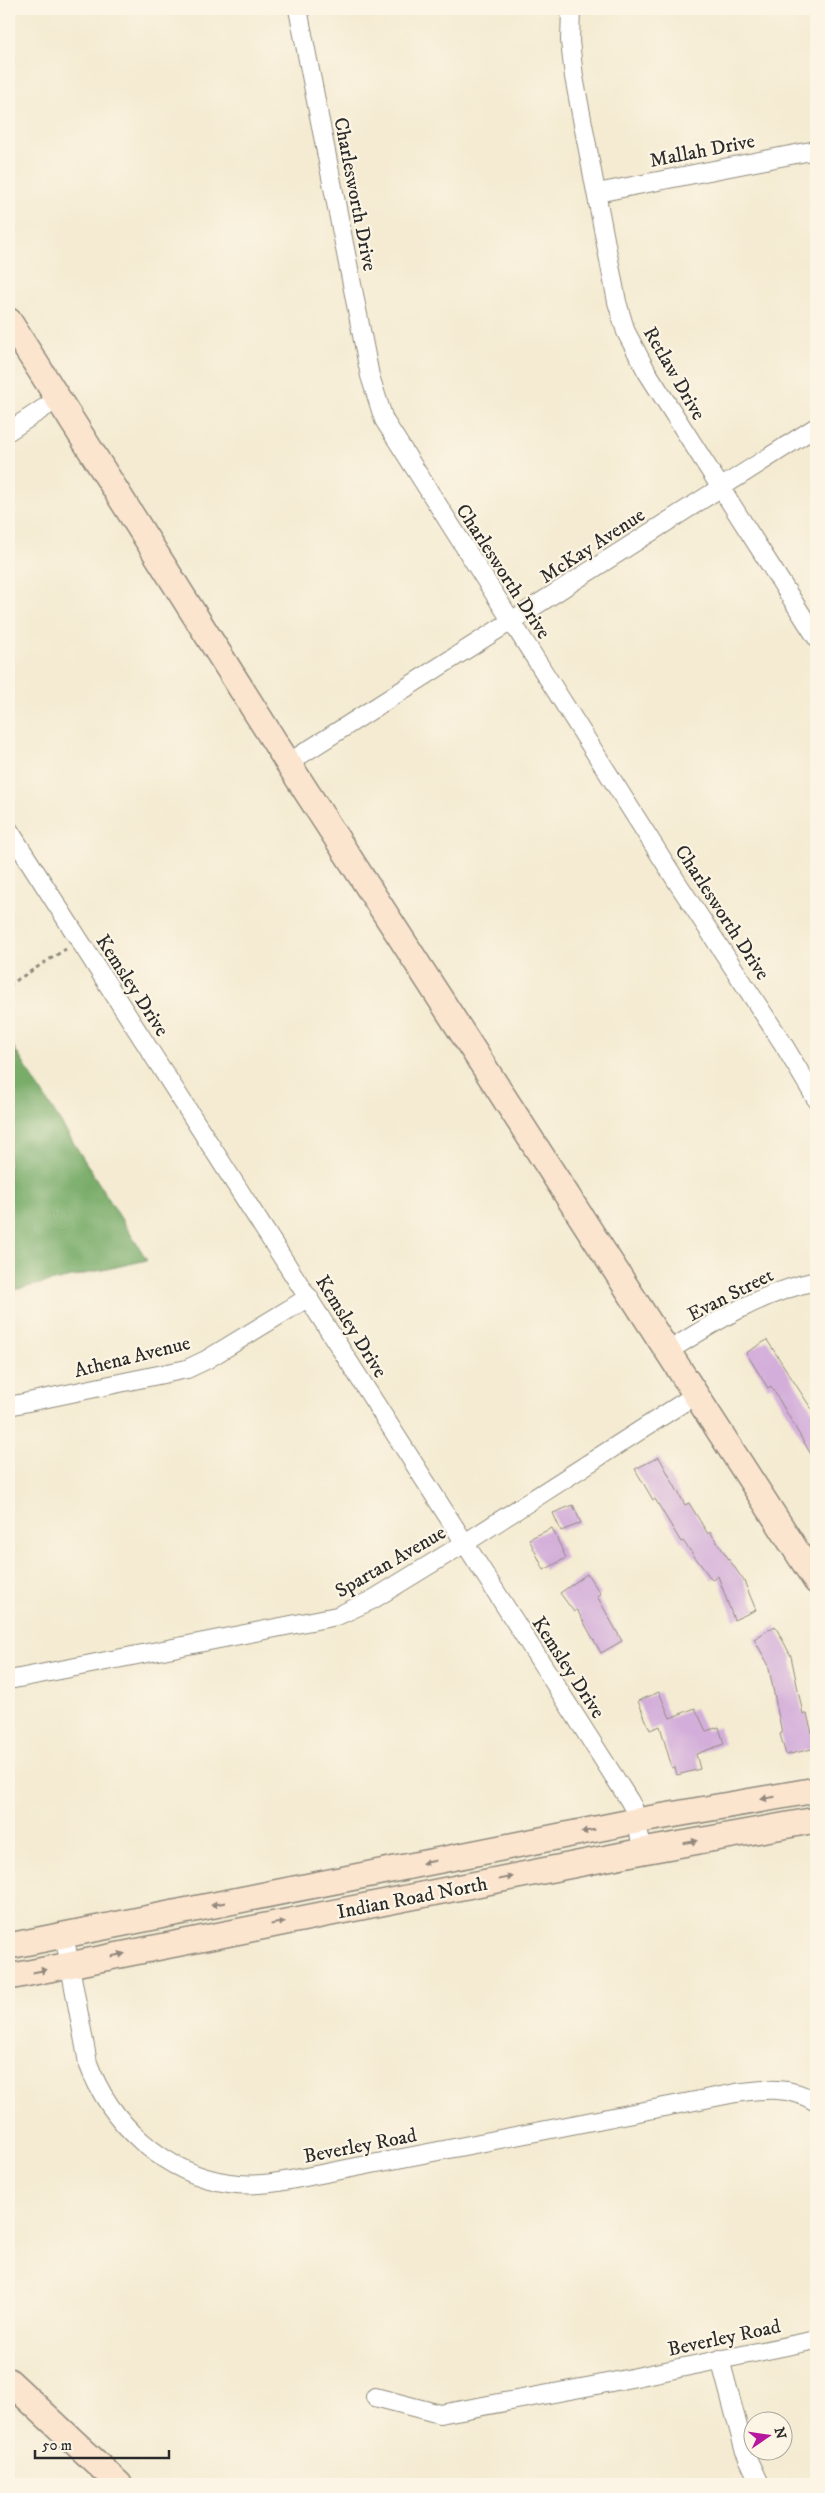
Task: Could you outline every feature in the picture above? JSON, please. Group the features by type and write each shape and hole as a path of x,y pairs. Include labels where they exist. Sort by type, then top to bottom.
{"main road":[{"path":"9,321 288,763 816,1581"},
{"name":"Indian Road North","path":"9,1946 636,1821 816,1790"},
{"name":"Indian Road North","path":"9,1978 643,1851 816,1820"},
{"path":"9,2381 119,2484"}],"street":[{"name":"Charlesworth Drive","path":"298,9 370,376 379,408 391,435 721,951 782,1042 816,1099"},
{"name":"Retlaw Drive","path":"571,9 572,60 617,302 629,338 647,372 816,637"},
{"name":"Mallah Drive","path":"596,193 816,150"},
{"path":"9,431 59,398"},
{"name":"McKay Avenue","path":"288,763 816,427"},
{"name":"Kemsley Drive","path":"9,830 629,1800 643,1851"},
{"name":"Evan Street","path":"667,1352 735,1311 778,1291 816,1281"},
{"name":"Athena Avenue","path":"9,1406 187,1368 206,1360 309,1297"},
{"name":"Spartan Avenue","path":"9,1680 337,1616 372,1600 695,1395"},
{"name":"Beverley Road","path":"64,1934 88,2062 94,2079 111,2108 133,2134 163,2158 194,2173 228,2183 270,2184 736,2093 761,2090 792,2091 816,2102"},
{"name":"Beverley Road","path":"375,2397 440,2414 597,2385 816,2340"},
{"path":"720,2359 741,2440 760,2484"}],"path":[{"path":"9,985 79,940"}],"green space":[{"path":"9,1040 147,1260 9,1291"}],"building":[{"path":"767,1340 816,1416 816,1463 771,1386 768,1388 746,1353"},
{"path":"659,1457 685,1505 689,1503 708,1534 710,1532 744,1581 756,1610 734,1620 718,1576 712,1580 683,1541 681,1542 655,1499 653,1500 635,1469"},
{"path":"573,1505 581,1523 561,1531 553,1513"},
{"path":"552,1528 566,1558 544,1570 529,1539"},
{"path":"587,1574 601,1594 597,1596 622,1641 601,1653 577,1610 574,1612 560,1593"},
{"path":"775,1626 791,1656 803,1714 807,1714 816,1748 786,1755 780,1734 782,1733 768,1664 754,1639"},
{"path":"659,1692 670,1718 695,1708 706,1731 719,1727 724,1744 696,1754 700,1769 677,1775 675,1767 672,1768 660,1726 650,1730 638,1701"}]}
